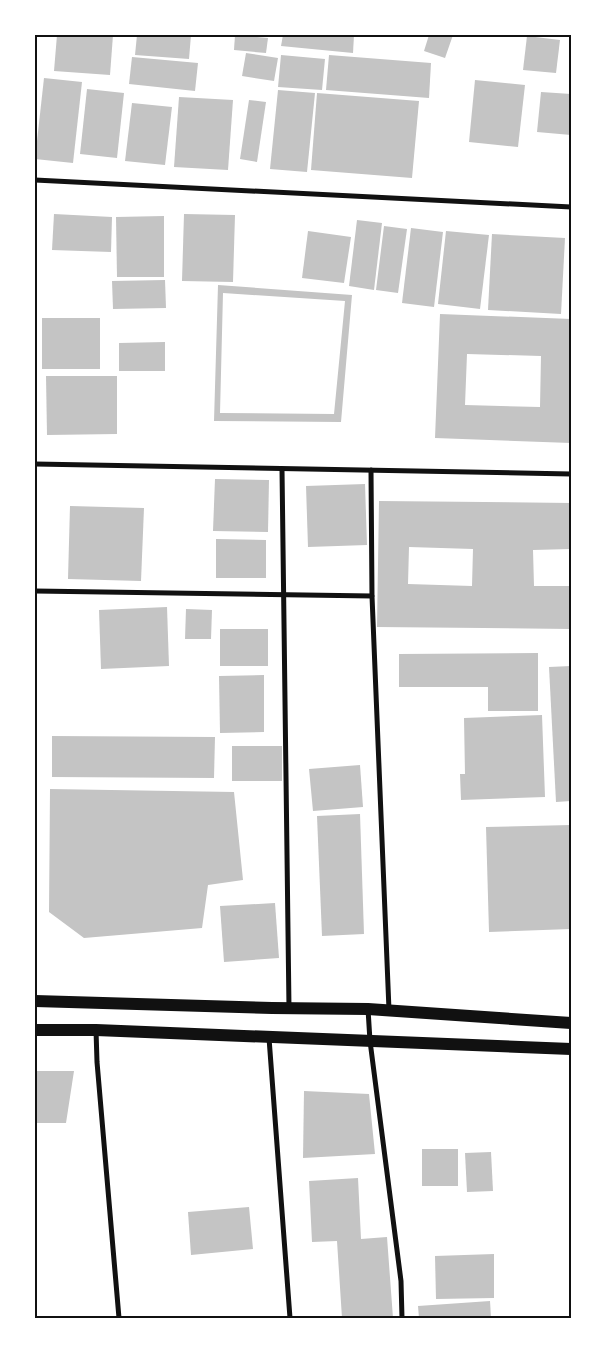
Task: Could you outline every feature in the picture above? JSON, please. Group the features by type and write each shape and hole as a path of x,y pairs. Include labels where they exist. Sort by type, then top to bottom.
{"main road":[{"path":"35,1001 368,1009 571,1023"},
{"path":"35,1030 96,1030 571,1049"}],"street":[{"path":"35,180 571,207"},
{"path":"35,464 571,474"},
{"path":"282,469 289,1008"},
{"path":"371,470 372,596 389,1010"},
{"path":"35,590 372,596"},
{"path":"368,1009 370,1041 401,1281 402,1318"},
{"path":"96,1030 119,1318"},
{"path":"269,1037 290,1318"}],"building":[{"path":"57,35 113,35 110,75 54,71"},
{"path":"137,35 191,35 189,59 135,55"},
{"path":"235,35 268,38 266,53 234,50"},
{"path":"283,35 354,35 353,53 281,46"},
{"path":"429,35 453,35 445,58 424,51"},
{"path":"527,36 560,40 556,73 523,70"},
{"path":"246,53 278,58 274,81 242,76"},
{"path":"281,55 325,59 322,90 278,87"},
{"path":"329,55 431,63 429,98 326,90"},
{"path":"132,57 198,63 195,91 129,84"},
{"path":"44,78 82,82 73,163 35,159"},
{"path":"475,80 525,85 518,147 469,142"},
{"path":"87,89 124,93 117,158 80,154"},
{"path":"278,90 315,93 307,172 270,169"},
{"path":"541,92 571,94 571,135 537,132"},
{"path":"317,93 419,101 412,178 311,170"},
{"path":"179,97 233,100 228,170 174,167"},
{"path":"249,100 266,102 257,162 240,159"},
{"path":"132,103 172,107 165,165 125,161"},
{"path":"54,214 112,217 111,252 52,250"},
{"path":"184,214 235,215 233,282 182,281"},
{"path":"164,216 164,277 117,277 116,217"},
{"path":"357,220 382,223 374,290 349,286"},
{"path":"384,226 407,229 398,293 376,290"},
{"path":"411,228 443,232 434,307 402,303"},
{"path":"308,231 351,237 344,283 302,278"},
{"path":"446,231 489,235 480,309 438,304"},
{"path":"492,234 565,238 561,314 488,310"},
{"path":"165,280 166,308 113,309 112,281"},
{"path":"218,285 352,295 341,422 214,421","holes":["223,293 345,301 334,414 220,413"]},
{"path":"440,314 571,319 571,443 435,438","holes":["467,354 541,356 540,407 465,405"]},
{"path":"42,318 100,318 100,369 42,369"},
{"path":"165,342 165,371 119,371 119,343"},
{"path":"46,376 117,376 117,434 47,435"},
{"path":"215,479 269,480 268,532 213,531"},
{"path":"365,484 367,545 308,547 306,486"},
{"path":"379,501 571,503 571,549 533,550 534,586 571,586 571,629 377,627","holes":["409,547 473,549 472,586 408,584"]},
{"path":"70,506 144,508 141,581 68,579"},
{"path":"216,539 266,540 266,578 216,578"},
{"path":"167,607 169,666 101,669 99,610"},
{"path":"186,609 212,610 211,639 185,639"},
{"path":"220,629 268,629 268,666 220,666"},
{"path":"538,653 538,711 488,711 488,687 399,687 399,654"},
{"path":"571,666 571,801 556,802 549,667"},
{"path":"264,675 264,732 220,733 219,676"},
{"path":"542,715 545,797 461,800 460,774 465,774 464,718"},
{"path":"52,736 215,737 214,778 52,777"},
{"path":"232,746 282,746 282,781 232,781"},
{"path":"360,765 363,807 313,811 309,769"},
{"path":"50,789 234,792 243,880 208,885 202,928 84,938 49,912"},
{"path":"360,814 364,934 322,936 317,816"},
{"path":"571,825 571,929 489,932 486,827"},
{"path":"275,903 279,958 224,962 220,906"},
{"path":"35,1071 74,1071 66,1123 35,1123"},
{"path":"304,1091 369,1094 375,1154 303,1158"},
{"path":"422,1149 458,1149 458,1186 422,1186"},
{"path":"491,1152 493,1191 467,1192 465,1153"},
{"path":"358,1178 361,1239 387,1237 393,1318 342,1318 337,1241 312,1242 309,1181"},
{"path":"249,1207 253,1249 191,1255 188,1212"},
{"path":"494,1254 494,1298 436,1299 435,1256"},
{"path":"490,1301 491,1318 419,1318 418,1306"}]}
